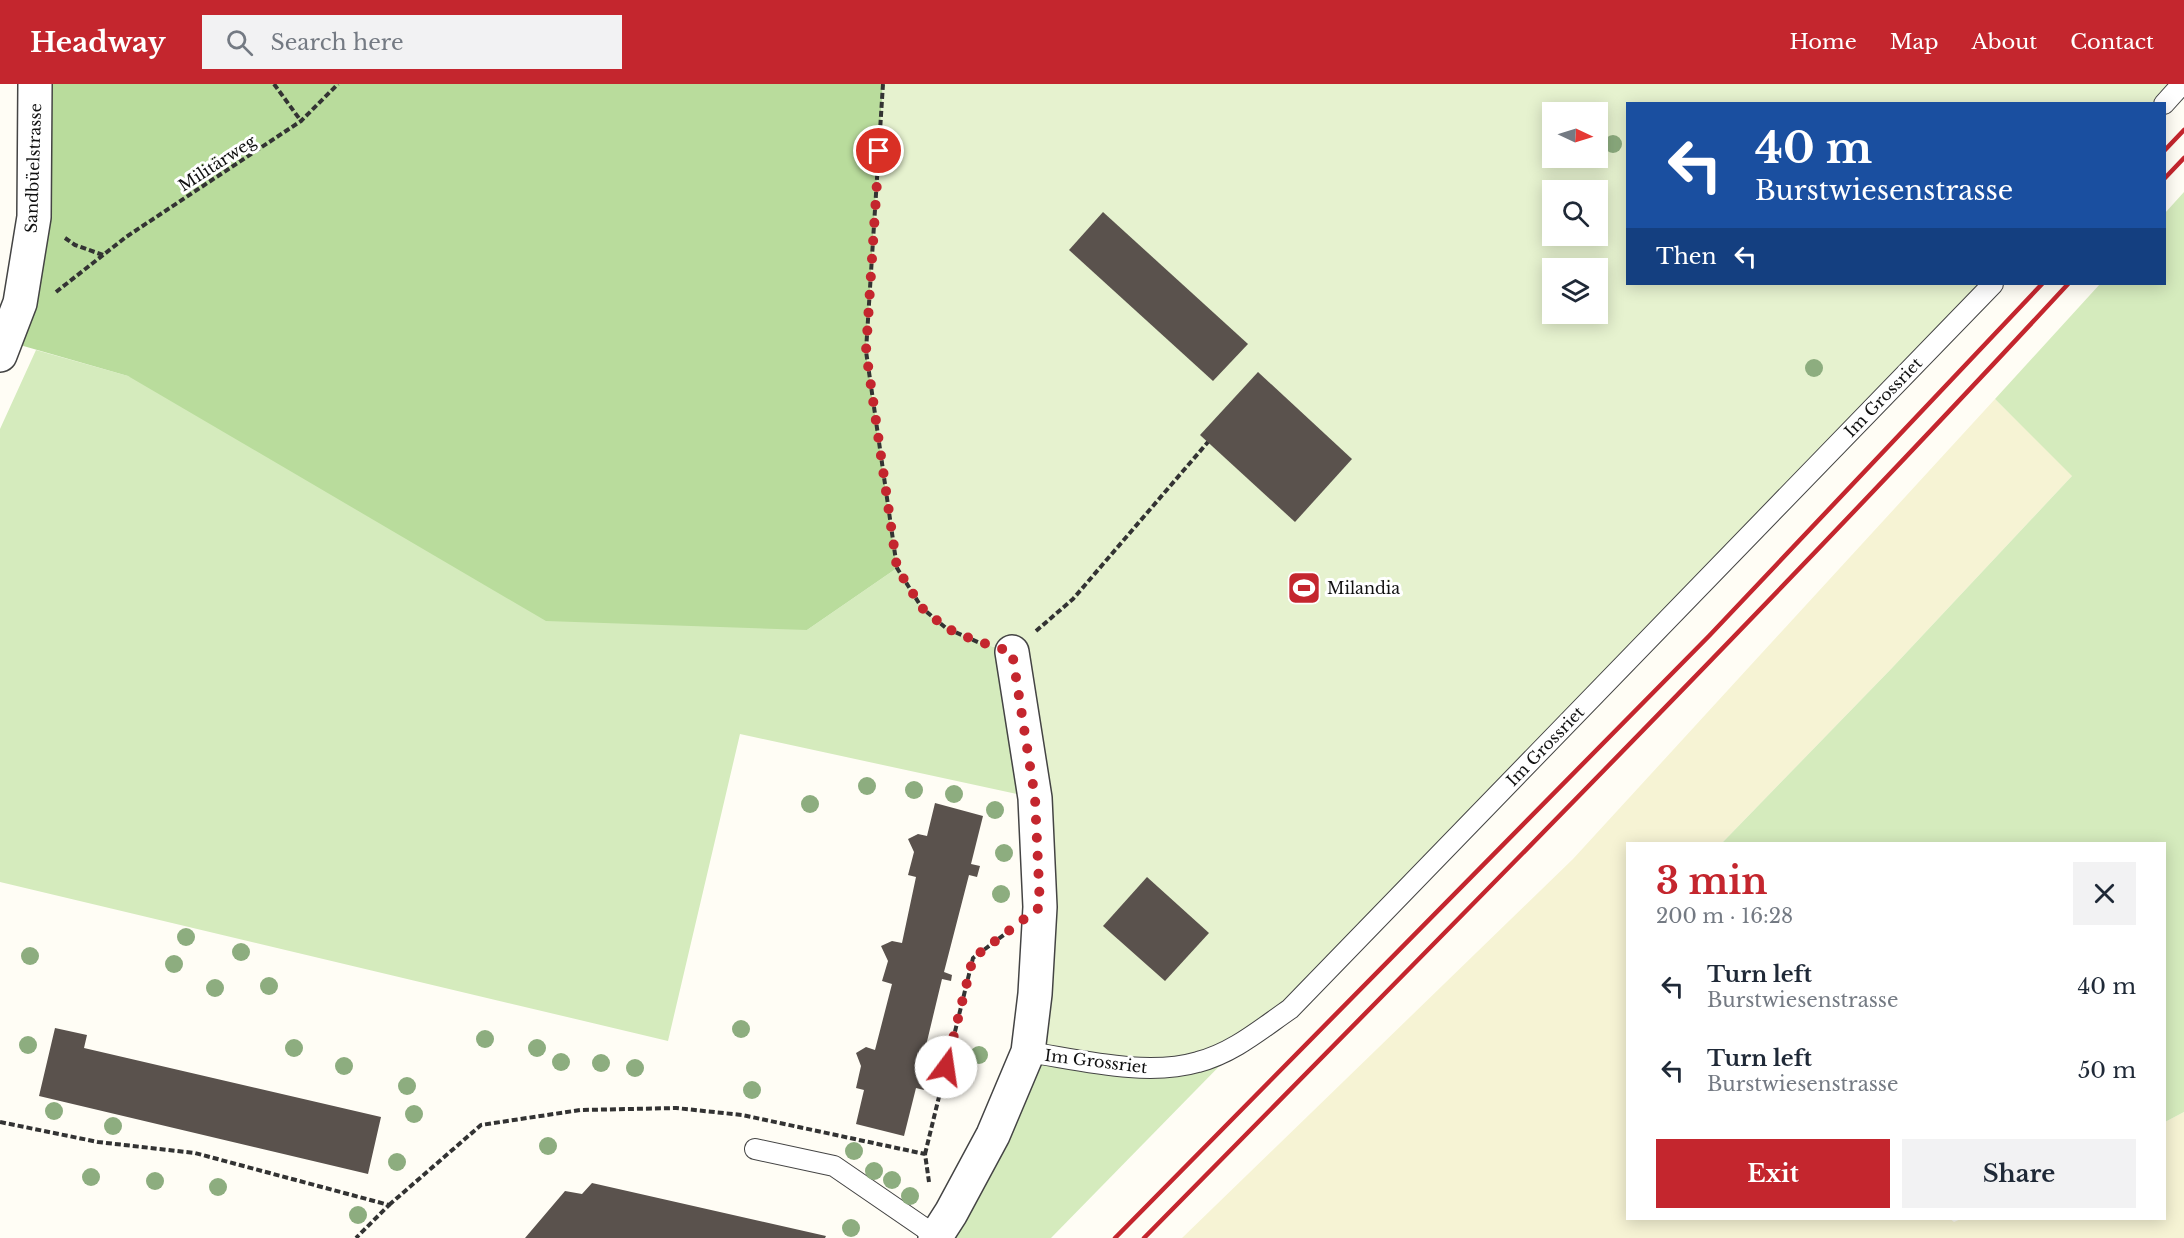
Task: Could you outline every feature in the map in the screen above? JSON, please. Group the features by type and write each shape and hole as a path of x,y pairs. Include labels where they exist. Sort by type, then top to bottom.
{"street":[{"name":"Sandbüelstrasse","path":"0,355 20,303 34,217 35,84"},
{"path":"941,1229 993,1135 1028,1052 1035,994 1040,907 1035,798 1012,652"}],"lane":[{"path":"2166,102 2182,84"},
{"name":"Im Grossriet","path":"1028,1052 1152,1069 1198,1062 1242,1043 1290,1009 1992,285"},
{"path":"755,1149 834,1166 941,1229"}],"path":[{"path":"274,84 301,121"},
{"name":"Militärweg","path":"34,217 75,244 103,255 126,237 301,121 338,84"},
{"path":"883,84 866,351 897,568 922,608 946,628 1012,652 1073,599 1208,442"},
{"path":"941,1229 930,1191 925,1154 973,958 1040,907"},
{"path":"356,1238 389,1204 481,1125 580,1110 676,1108 742,1115 925,1154"},
{"path":"0,1122 98,1142 195,1153 389,1204"}],"shaded area":[{"path":"1995,399 2073,475 1891,669 1723,842 1626,842 1626,1220 1952,1220 1954,1222 1958,1220 2166,1220 2166,1121 2184,1112 2184,1238 1182,1238 1573,859"}],"green space":[{"path":"35,84 883,84 866,351 897,568 807,630 546,621 128,376 6,341"},
{"name":"Milandia","path":"883,84 2182,84 2166,102 1626,102 1626,285 1992,285 1290,1009 1198,1062 1028,1052 1035,994 1012,652 973,641 946,628 922,608 897,568 866,351"},
{"path":"2184,192 2184,1112 2166,1121 2166,842 1723,842 1891,669 2072,476 1995,399 2099,285 2166,285 2166,212"},
{"path":"36,350 128,376 807,630 897,568 918,602 941,624 963,636 1012,652 1035,798 740,734 668,1041 0,882 0,429"},
{"path":"1242,1043 1051,1238 935,1238 1028,1052"}],"building":[{"path":"1103,212 1248,344 1213,381 1069,250"},
{"path":"1258,372 1352,459 1295,522 1200,435"},
{"path":"935,803 983,816 971,864 980,866 977,877 969,875 944,972 952,975 951,981 942,979 918,1079 926,1081 924,1090 916,1088 904,1136 856,1124 864,1090 856,1088 861,1066 856,1053 866,1047 875,1050 892,984 882,981 888,961 881,946 892,941 902,943 916,877 908,875 914,852 908,839 918,834 927,836"},
{"path":"1147,877 1209,933 1165,981 1103,926"},
{"path":"55,1028 87,1035 84,1048 381,1117 368,1174 39,1096"},
{"path":"592,1183 826,1236 825,1238 525,1238 565,1191 582,1194"}],"railway":[{"path":"2166,149 2184,130"},
{"path":"2166,177 2184,158"},
{"path":"1115,1238 1709,636 2041,285"},
{"path":"1144,1238 1725,645 2067,285"}],"place":[{"name":"Milandia","path":"1304,588"}],"route":[{"path":"879,151 866,351 897,568 922,608 946,628 1012,652 1035,798 1040,907 973,958 946,1067"}]}
